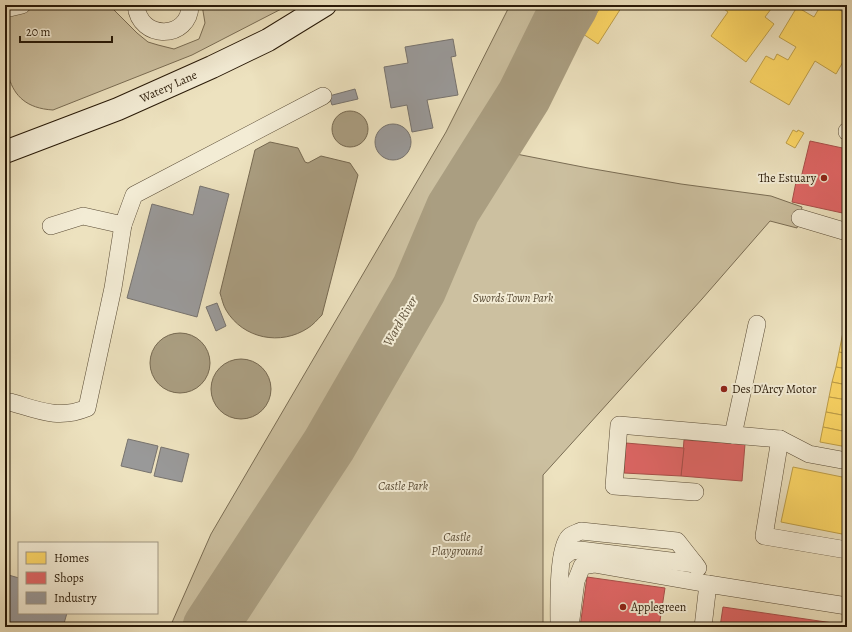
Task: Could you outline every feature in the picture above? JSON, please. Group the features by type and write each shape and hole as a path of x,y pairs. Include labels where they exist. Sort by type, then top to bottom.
{"main road":[{"name":"Watery Lane","path":"5,152 118,109 212,67 268,40 325,5"}],"lane":[{"path":"5,9 22,5"},
{"path":"136,5 137,15 148,28 156,32 165,32 174,30 181,26 187,18 190,5"},
{"path":"10,402 58,414 76,412 87,408 113,288 123,225 134,195 323,96"},
{"path":"51,226 84,216 123,225"},
{"path":"800,218 847,232"},
{"path":"733,435 757,324"},
{"path":"695,492 614,486 619,426 780,439 809,454 847,461"},
{"path":"780,439 764,536 847,550"},
{"path":"559,627 560,582 565,544 569,536 581,531 677,541 708,584 703,627"},
{"path":"570,627 576,581 582,566 594,564 847,606"}],"green space":[{"path":"50,5 109,5 148,42 174,49 199,39 205,23 202,5 289,5 192,55 53,110 36,107 23,100 15,90 9,78 5,49 5,18 11,14"},
{"name":"Swords Town Park","path":"510,5 595,5 571,40 511,153 681,184 771,196 802,207 797,228 770,221 702,299 543,475 543,627 170,627 211,534 446,132"}],"shaded area":[{"path":"354,111 363,116 367,122 367,136 363,142 354,147 346,147 337,142 333,136 332,125 337,116 343,112"},
{"path":"270,142 298,148 305,162 308,163 321,156 350,163 358,175 322,315 310,327 297,334 275,338 263,337 242,328 233,320 226,310 220,293 255,150"},
{"path":"180,333 197,338 205,346 210,363 205,380 197,388 180,393 163,388 155,380 150,363 155,346 163,338"},
{"path":"241,359 258,364 266,372 271,389 266,406 258,414 241,419 224,414 216,406 211,389 216,372 224,364"}],"building: Homes":[{"path":"602,5 623,5 598,44 583,34"},
{"path":"720,5 774,5 765,17 774,24 746,62 711,36 728,12"},
{"path":"821,5 831,5 847,14 847,55 836,74 815,61 789,105 750,82 766,56 774,60 777,54 788,60 796,47 779,37 797,7 814,17"},
{"path":"793,130 797,132 798,130 804,133 795,148 786,143"},
{"path":"845,322 847,323 847,338 842,337"},
{"path":"842,337 847,338 847,354 839,352"},
{"path":"839,352 847,354 847,369 836,367"},
{"path":"836,367 847,369 847,385 832,382"},
{"path":"832,382 847,385 847,400 829,397"},
{"path":"829,397 847,400 847,416 826,412"},
{"path":"826,412 847,416 847,432 823,427"},
{"path":"823,427 847,432 847,447 820,442"},
{"path":"793,467 847,478 847,535 781,522"}],"building: Shops":[{"name":"The Estuary","path":"810,141 847,149 847,214 792,202 797,177 801,178"},
{"path":"684,440 745,444 742,481 681,476"},
{"path":"626,443 684,448 681,476 624,473"},
{"name":"Applegreen","path":"587,577 665,588 659,627 580,627"},
{"path":"723,607 833,623 833,627 720,627"}],"building: Industry":[{"path":"804,5 815,5 812,10"},
{"path":"453,39 456,56 451,57 458,95 427,100 433,128 412,132 407,105 391,108 384,67 408,63 405,47"},
{"path":"355,89 358,99 332,105 329,96"},
{"path":"397,124 406,129 410,135 410,149 406,155 397,160 389,160 380,155 376,149 375,138 380,129 386,125"},
{"path":"200,186 229,194 197,317 127,298 152,204 193,215"},
{"path":"217,303 226,326 216,331 206,307"},
{"path":"128,439 158,446 151,473 121,466"},
{"path":"161,447 189,454 182,482 154,476"},
{"path":"5,574 18,578 18,614 67,614 63,627 5,627"}],"waterway":[{"name":"Ward River","path":"210,627 329,445 419,289 453,209 524,96 559,25 571,5"}],"place":[{"name":"The Estuary","path":"824,178"},
{"name":"Des D'Arcy Motor","path":"724,389"},
{"name":"Applegreen","path":"623,607"}],"park label":[{"name":"Castle Park","path":"403,486"},
{"name":"Castle Playground","path":"457,544"}]}
